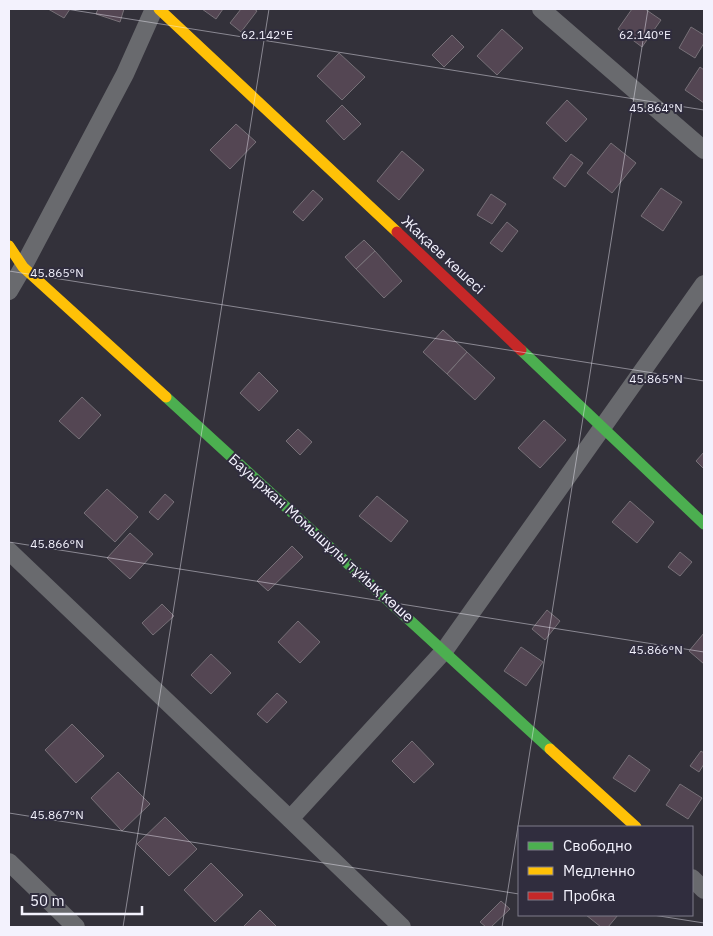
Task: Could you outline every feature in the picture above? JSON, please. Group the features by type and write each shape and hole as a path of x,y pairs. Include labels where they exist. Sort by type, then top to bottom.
{"street":[{"path":"9,291 125,74 154,9"},
{"name":"Жақаев көшесі","path":"159,9 704,524"},
{"path":"542,9 704,150"},
{"name":"Бауыржан Момышұлы тұйық көше","path":"9,246 23,267 635,826"},
{"path":"290,819 444,651 704,284"},
{"path":"9,551 402,927"},
{"path":"9,862 76,927"},
{"path":"693,879 704,890"}],"building":[{"path":"48,9 70,9 64,18"},
{"path":"98,9 124,9 120,22 96,14"},
{"path":"202,9 223,9 216,19"},
{"path":"241,9 254,9 257,11 241,32 230,23"},
{"path":"632,9 645,9 661,20 642,47 618,29"},
{"path":"691,27 704,35 704,43 695,58 679,48"},
{"path":"502,29 523,48 497,75 477,56"},
{"path":"452,35 464,47 444,67 432,55"},
{"path":"339,53 365,77 342,100 317,76"},
{"path":"700,67 704,70 704,103 685,90"},
{"path":"567,100 587,119 566,142 546,123"},
{"path":"342,105 361,124 344,140 326,121"},
{"path":"236,124 256,142 230,169 210,150"},
{"path":"611,143 636,163 612,193 587,173"},
{"path":"402,151 424,170 399,200 377,181"},
{"path":"571,154 583,163 565,187 553,178"},
{"path":"661,188 682,202 663,231 641,216"},
{"path":"313,190 323,199 303,221 293,212"},
{"path":"491,194 506,204 492,224 477,215"},
{"path":"507,222 518,231 502,252 490,243"},
{"path":"364,240 375,251 356,269 345,257"},
{"path":"375,251 402,281 384,298 356,269"},
{"path":"443,330 467,352 447,374 423,352"},
{"path":"467,352 495,378 475,400 447,374"},
{"path":"259,372 278,391 259,411 240,393"},
{"path":"82,397 101,415 79,439 59,421"},
{"path":"544,420 566,440 540,468 518,448"},
{"path":"298,429 312,442 300,455 286,441"},
{"path":"704,452 704,469 696,461"},
{"path":"107,489 138,517 115,542 84,513"},
{"path":"165,494 174,502 158,520 149,512"},
{"path":"377,496 408,521 391,542 359,516"},
{"path":"630,501 654,522 637,543 612,522"},
{"path":"130,533 153,554 130,579 107,558"},
{"path":"292,546 303,557 268,591 257,581"},
{"path":"680,552 692,562 680,576 668,567"},
{"path":"162,604 174,616 153,635 142,623"},
{"path":"547,610 560,621 545,640 532,629"},
{"path":"298,621 320,642 300,663 278,642"},
{"path":"704,633 704,664 689,651"},
{"path":"521,647 543,662 526,686 504,671"},
{"path":"211,654 231,673 211,694 191,675"},
{"path":"277,693 287,702 267,723 257,714"},
{"path":"72,724 104,756 76,783 45,750"},
{"path":"412,741 434,764 414,783 392,761"},
{"path":"701,751 704,753 704,764 699,772 690,766"},
{"path":"629,755 650,770 635,792 613,778"},
{"path":"118,772 150,804 122,831 91,798"},
{"path":"680,784 702,798 688,819 666,805"},
{"path":"165,817 197,849 169,876 137,844"},
{"path":"211,863 243,895 215,922 184,890"},
{"path":"501,901 510,909 491,927 486,927 480,922"},
{"path":"260,910 277,927 243,927"},
{"path":"587,916 617,916 608,927 601,927"}],"traffic: fast":[{"path":"521,350 704,524"},
{"path":"166,397 550,749"}],"traffic: slow":[{"path":"159,9 397,232"},
{"path":"9,246 23,267 166,397"},
{"path":"550,749 635,826"}],"traffic: jam":[{"path":"397,232 521,350"}]}
